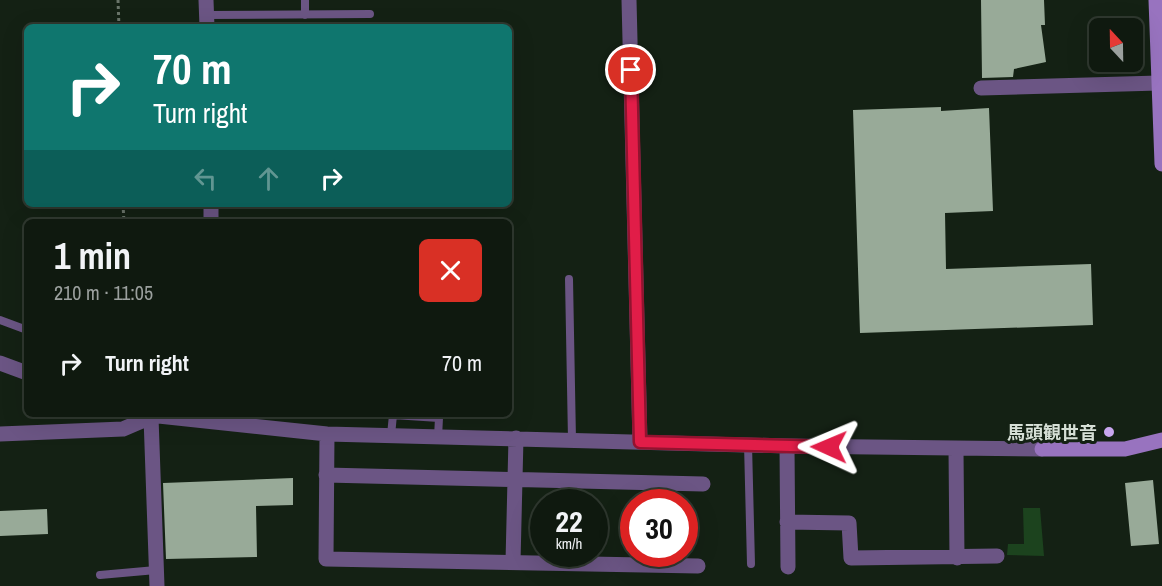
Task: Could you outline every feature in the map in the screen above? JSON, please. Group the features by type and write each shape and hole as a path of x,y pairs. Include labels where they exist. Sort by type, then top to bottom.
{"street":[{"path":"629,0 640,442"},
{"path":"1156,0 1162,164"},
{"path":"981,88 1159,83"},
{"path":"0,363 24,372"},
{"path":"0,434 123,429 143,417"},
{"path":"145,417 157,586"},
{"path":"186,417 216,418 327,434 787,446 956,450 1125,448 1162,441"},
{"path":"327,434 326,559 620,564"},
{"path":"513,562 516,438"},
{"path":"787,446 788,567"},
{"path":"956,450 957,558"},
{"path":"326,475 703,484"},
{"path":"787,522 849,523 851,558 997,556"}],"lane":[{"path":"305,0 305,15"},
{"path":"206,14 370,14"},
{"path":"568,279 572,440"},
{"path":"0,320 24,329"},
{"path":"748,444 751,564"},
{"path":"100,575 156,570"}],"path":[{"path":"118,0 119,24"}],"green space":[{"path":"1023,508 1040,508 1044,556 1007,555 1008,544 1024,544"}],"building":[{"path":"981,0 1044,0 1045,25 1041,25 1046,62 1014,69 1013,77 982,78"},
{"path":"941,107 941,111 989,108 993,211 945,213 946,269 1091,264 1093,325 860,333 853,110"},
{"path":"293,478 293,505 256,506 257,557 166,559 163,483"},
{"path":"1153,480 1159,544 1131,546 1125,483"},
{"path":"47,509 48,534 0,536 0,511"}],"place":[{"name":"馬頭観世音","path":"1109,432"}],"route":[{"path":"631,70 640,442 829,447"}]}
